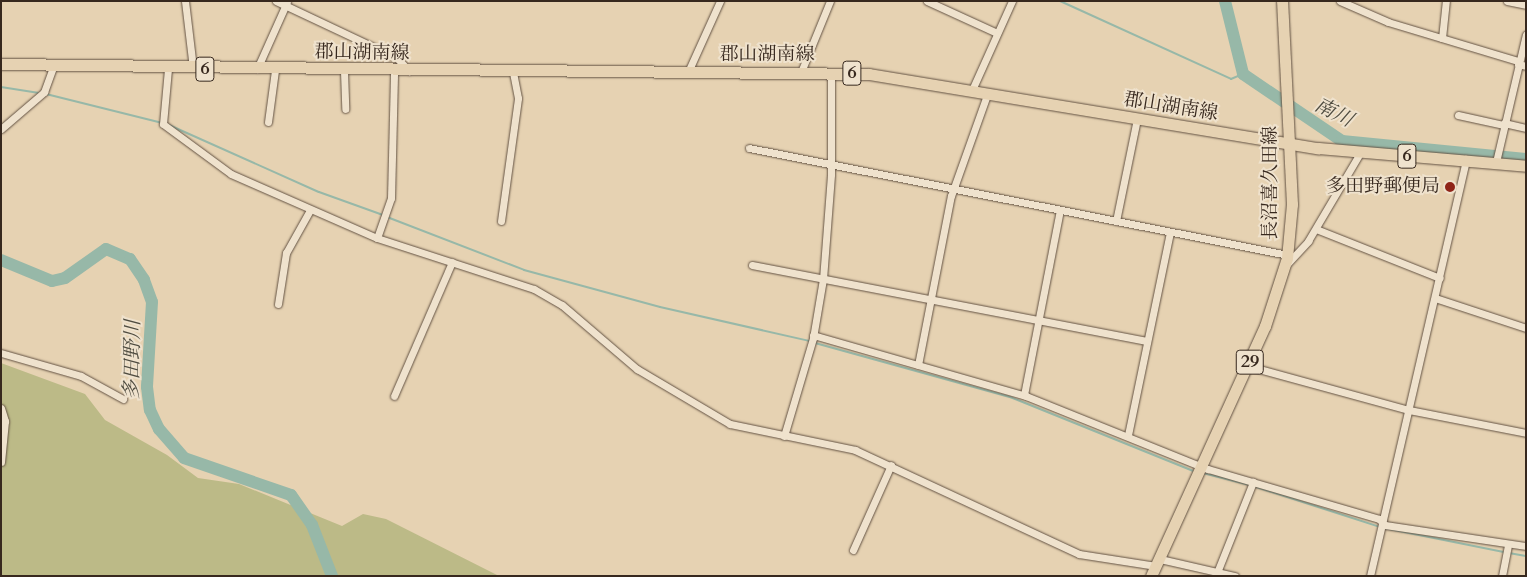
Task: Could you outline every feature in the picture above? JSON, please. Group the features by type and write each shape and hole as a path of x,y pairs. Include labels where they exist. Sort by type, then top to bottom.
{"main road":[{"name":"長沼喜久田線","path":"1156,567 1204,466 1248,366 1277,298 1287,260 1292,204 1282,1"},
{"name":"郡山湖南線","path":"1,64 394,72 801,72 900,77 1137,119 1289,139 1360,153 1466,159 1526,166"}],"street":[{"path":"184,1 193,69"},
{"path":"276,1 286,3 397,58 409,72"},
{"path":"688,72 720,1"},
{"path":"801,72 830,1"},
{"path":"927,1 997,33"},
{"path":"972,90 1012,1"},
{"path":"1340,1 1526,66"},
{"path":"1442,38 1446,1"},
{"path":"1507,1 1526,5"},
{"path":"257,70 286,3"},
{"path":"1496,162 1526,34"},
{"path":"1,129 44,92 54,65"},
{"path":"168,68 162,118 174,136 231,174 377,238 497,274 550,297 622,358 698,408 744,428 845,447 891,465 1079,554 1156,567 1218,570 1234,576"},
{"path":"268,122 275,70"},
{"path":"344,71 345,109"},
{"path":"377,238 391,198 394,72"},
{"path":"501,221 518,98 513,72"},
{"path":"784,436 813,335 823,279 831,164 831,73"},
{"path":"918,365 951,196 956,191 988,92"},
{"path":"1458,115 1526,128"},
{"path":"1116,221 1137,119"},
{"path":"749,148 956,191 1116,221 1287,260 1296,258 1316,229 1360,153"},
{"path":"1370,576 1466,159"},
{"path":"278,304 286,253 310,210"},
{"path":"1024,395 1060,210"},
{"path":"1316,229 1440,278"},
{"path":"1128,435 1170,233"},
{"path":"394,396 452,262"},
{"path":"752,265 931,301 1147,341"},
{"path":"1435,298 1526,328"},
{"path":"813,335 1024,395 1204,466 1381,522 1508,546 1526,546"},
{"path":"1,353 81,376 123,399"},
{"path":"1248,366 1409,410 1526,432"},
{"path":"1,408 5,448 1,462"},
{"path":"853,550 891,465"},
{"path":"1218,570 1253,482"},
{"path":"1502,576 1508,546"}],"shaded area":[{"path":"1,363 85,394 105,420 167,455 198,478 239,484 342,526 363,514 386,519 499,576 1,576"}],"waterway":[{"path":"1060,1 1231,79 1243,74"},
{"name":"南川","path":"1225,1 1243,74 1342,141 1526,159"},
{"path":"1,87 38,93"},
{"path":"46,94 162,123"},
{"path":"169,125 319,192 383,215"},
{"path":"387,217 524,270 660,307 810,341"},
{"name":"多田野川","path":"1,260 52,281 65,278 106,249 130,259 144,280 152,302 147,387 150,410 159,429 184,458 291,495 312,525 332,576"},
{"path":"815,343 1010,397 1193,471"},
{"path":"1203,473 1249,485"},
{"path":"1253,486 1380,527"},
{"path":"1384,528 1504,552"},
{"path":"1509,553 1526,556"}],"place":[{"name":"多田野郵便局","path":"1450,187"}]}
